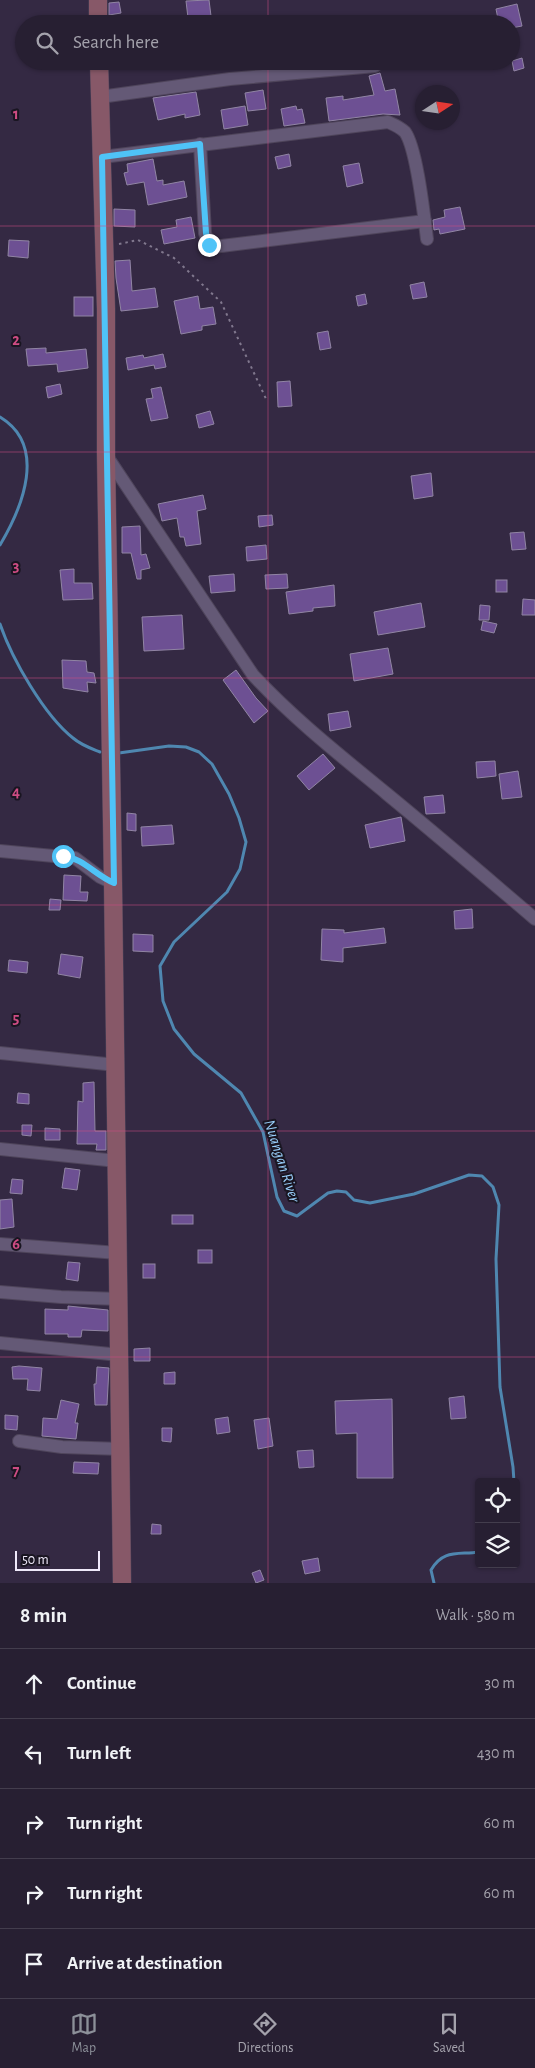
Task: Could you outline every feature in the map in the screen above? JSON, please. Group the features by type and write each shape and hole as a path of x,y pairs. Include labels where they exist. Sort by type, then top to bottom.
{"street":[{"path":"98,0 98,15"},
{"path":"99,70 104,247 114,883 122,1583"},
{"path":"100,97 230,79 330,70"},
{"path":"102,157 388,122 399,127 405,133 413,148 427,239"},
{"path":"200,144 206,233 209,245 213,247 425,221"},
{"path":"106,455 253,675 324,742 535,920"},
{"path":"0,851 75,858 100,877 114,883"},
{"path":"0,1053 116,1065"},
{"path":"0,1149 117,1160"},
{"path":"0,1244 118,1253"},
{"path":"0,1292 119,1299"},
{"path":"0,1343 120,1356"},
{"path":"19,1441 62,1447 121,1449"}],"path":[{"path":"104,247 138,240 174,258 221,302 267,401"}],"building":[{"path":"209,0 211,15 188,15 186,1"},
{"path":"119,2 121,13 109,15 109,3"},
{"path":"517,4 520,15 497,15 496,9"},
{"path":"522,58 524,68 520,69 520,59"},
{"path":"380,73 385,91 395,89 400,115 383,114 329,121 326,98 343,96 343,100 374,95 369,76"},
{"path":"263,90 266,109 248,111 245,93"},
{"path":"196,92 200,115 185,118 185,114 158,120 153,98"},
{"path":"245,106 248,125 224,129 221,110"},
{"path":"296,106 297,110 302,109 305,123 284,126 281,109"},
{"path":"289,154 291,166 278,169 275,157"},
{"path":"153,159 157,181 163,180 163,185 184,181 187,197 148,205 144,182 127,185 124,173 128,172 127,164"},
{"path":"359,163 363,183 347,187 343,166"},
{"path":"460,207 465,229 440,234 439,229 434,230 433,220 445,217 444,210"},
{"path":"114,209 135,210 135,227 114,226"},
{"path":"191,217 195,238 164,244 161,230 177,227 176,220"},
{"path":"9,240 29,241 28,258 8,256"},
{"path":"130,260 132,291 155,288 158,307 121,311 115,261"},
{"path":"424,282 427,297 413,299 410,285"},
{"path":"365,294 367,304 358,306 356,296"},
{"path":"198,296 200,309 213,307 216,324 202,326 202,330 181,334 174,301"},
{"path":"74,297 93,297 93,316 74,316"},
{"path":"328,331 331,348 320,350 317,333"},
{"path":"46,348 46,353 86,349 88,368 58,372 57,364 28,366 26,349"},
{"path":"163,354 166,367 155,369 154,365 128,370 126,358 143,355 144,358"},
{"path":"290,381 292,406 278,407 277,382"},
{"path":"60,384 62,394 48,398 46,387"},
{"path":"161,387 168,418 151,421 146,399 153,398 151,389"},
{"path":"210,411 214,424 199,428 196,415"},
{"path":"431,473 433,496 414,499 411,476"},
{"path":"203,495 206,509 197,511 201,544 186,546 184,537 180,537 177,518 162,521 158,504"},
{"path":"272,515 273,525 259,527 258,516"},
{"path":"140,526 141,555 146,554 150,568 141,570 141,579 137,579 131,553 122,553 122,527"},
{"path":"524,532 526,549 512,550 510,533"},
{"path":"266,545 267,559 247,561 246,547"},
{"path":"74,569 74,583 92,583 93,599 63,600 60,570"},
{"path":"234,574 235,591 211,593 209,576"},
{"path":"287,574 288,588 266,589 265,575"},
{"path":"496,580 507,580 507,592 496,592"},
{"path":"334,585 335,606 313,608 313,611 289,614 286,592"},
{"path":"523,599 535,600 535,615 522,615"},
{"path":"421,603 425,627 378,635 374,612"},
{"path":"480,605 490,606 489,620 479,620"},
{"path":"182,615 184,649 144,651 142,617"},
{"path":"483,621 497,624 494,633 481,630"},
{"path":"388,648 393,674 354,681 350,654"},
{"path":"62,660 86,661 87,672 94,673 96,683 87,682 88,692 63,688"},
{"path":"236,670 268,711 254,723 223,680"},
{"path":"348,711 351,727 330,731 328,714"},
{"path":"323,754 335,768 309,790 297,776"},
{"path":"495,761 496,776 477,778 476,762"},
{"path":"518,771 522,797 502,799 499,774"},
{"path":"443,795 445,813 426,814 424,797"},
{"path":"127,813 136,814 136,831 127,830"},
{"path":"401,817 405,841 370,848 365,825"},
{"path":"172,825 174,844 142,846 141,827"},
{"path":"64,875 81,876 80,892 88,892 87,901 63,900"},
{"path":"50,899 61,900 60,910 49,910"},
{"path":"472,909 473,928 455,929 454,911"},
{"path":"384,928 386,943 343,948 343,962 321,960 322,929 344,930 344,933"},
{"path":"133,934 153,935 153,952 133,951"},
{"path":"61,954 83,957 80,978 58,974"},
{"path":"9,960 28,962 27,973 8,971"},
{"path":"94,1082 95,1131 106,1131 106,1150 96,1150 97,1144 77,1144 78,1101 83,1102 83,1083"},
{"path":"18,1093 29,1094 29,1104 17,1103"},
{"path":"22,1125 32,1125 31,1136 22,1135"},
{"path":"45,1128 60,1129 60,1140 45,1140"},
{"path":"65,1168 80,1170 77,1190 62,1188"},
{"path":"12,1179 23,1180 22,1194 10,1193"},
{"path":"12,1199 14,1227 0,1229 0,1200"},
{"path":"172,1215 193,1215 193,1224 172,1224"},
{"path":"198,1250 212,1250 212,1263 198,1263"},
{"path":"68,1262 80,1263 78,1281 66,1279"},
{"path":"143,1264 155,1264 155,1278 143,1278"},
{"path":"68,1306 108,1310 108,1331 82,1330 81,1337 68,1337 68,1334 45,1334 45,1309 68,1310"},
{"path":"150,1348 150,1361 134,1361 134,1349"},
{"path":"12,1367 42,1368 40,1391 27,1390 28,1379 13,1379"},
{"path":"97,1367 109,1368 107,1405 95,1405 94,1384 96,1384"},
{"path":"175,1372 175,1384 164,1384 164,1373"},
{"path":"464,1396 466,1418 451,1419 449,1398"},
{"path":"392,1399 393,1478 357,1478 357,1433 336,1434 335,1401"},
{"path":"61,1400 79,1404 75,1423 78,1423 76,1439 42,1436 43,1418 57,1419"},
{"path":"5,1415 18,1416 17,1430 5,1429"},
{"path":"228,1417 230,1432 217,1434 215,1419"},
{"path":"269,1418 273,1446 258,1449 254,1420"},
{"path":"162,1428 172,1428 171,1442 162,1441"},
{"path":"313,1450 314,1467 299,1468 297,1451"},
{"path":"74,1462 99,1463 98,1474 73,1473"},
{"path":"152,1524 161,1525 161,1534 151,1534"},
{"path":"318,1558 320,1571 305,1574 302,1561"},
{"path":"260,1570 264,1580 256,1583 252,1573"}],"waterway":[{"name":"Nuangan River","path":"0,417 15,429 23,444 27,460 22,496 0,545"},
{"name":"Nuangan River","path":"0,624 12,653 40,701 62,728 76,740 100,752"},
{"name":"Nuangan River","path":"119,753 169,746 186,747 199,752 212,764 229,794 239,818 246,842 240,869 227,892 174,942 160,966 163,1001 174,1029 194,1054 241,1093 263,1132 277,1197 284,1211 297,1216 328,1193 337,1191 346,1192 354,1200 370,1203 414,1194 469,1175 482,1176 493,1187 499,1205 496,1259 500,1387 514,1478"},
{"name":"Nuangan River","path":"434,1583 431,1570 441,1559 452,1554 475,1552"}],"route":[{"path":"63,856 81,861 100,877 114,883 102,157 200,144 206,233 209,245"}]}
